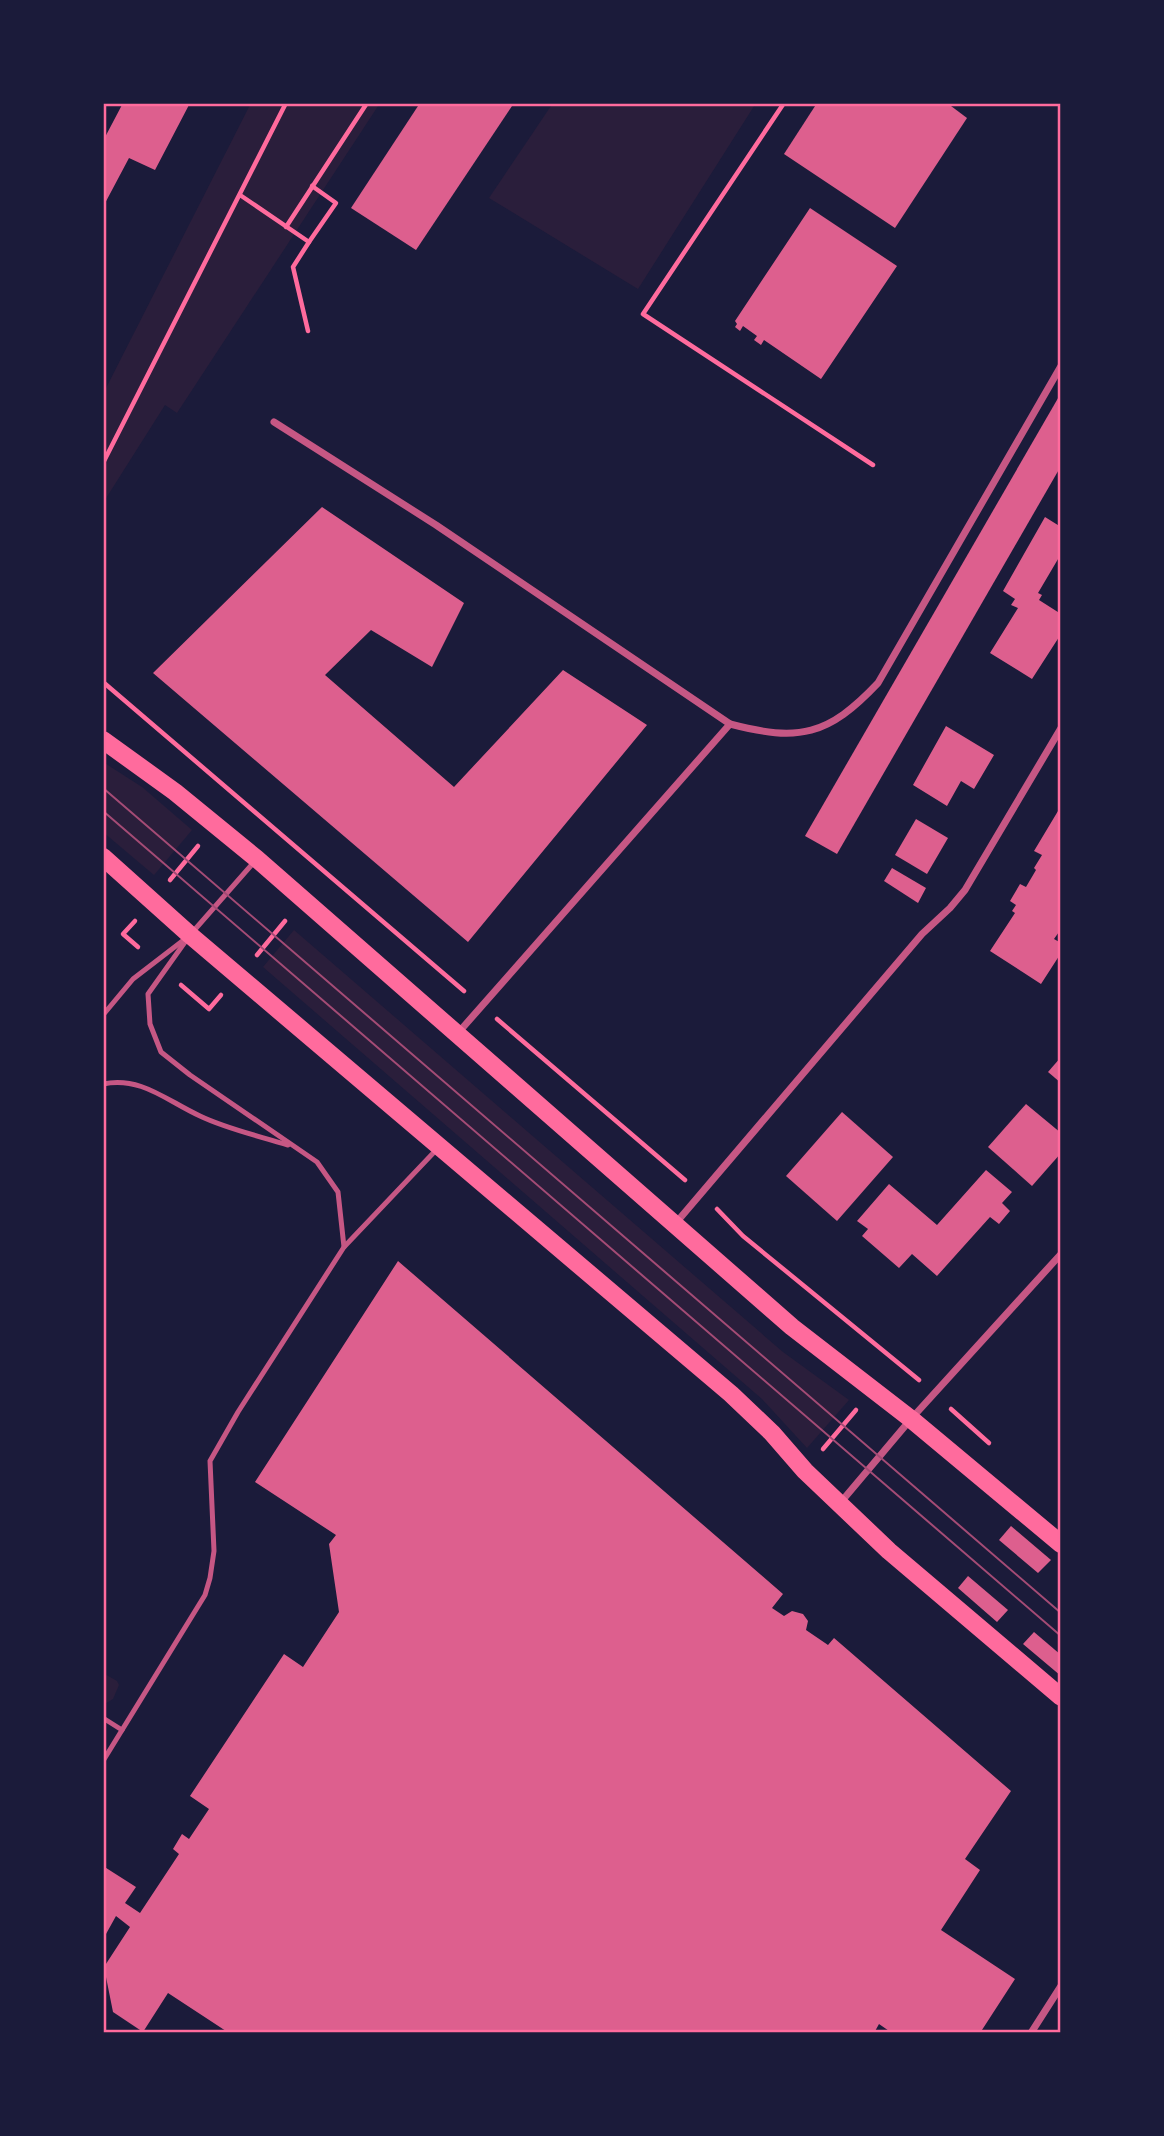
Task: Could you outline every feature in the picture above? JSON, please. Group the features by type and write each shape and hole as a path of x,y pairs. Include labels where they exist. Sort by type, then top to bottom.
{"main road":[{"path":"103,740 174,792 257,859 792,1327 911,1419 1061,1544"},
{"path":"103,857 190,935 731,1394 772,1433 804,1471 889,1551 1061,1698"}],"street":[{"path":"274,422 436,525 730,723 766,733 786,734 811,731 834,722 878,683 1061,366"},
{"path":"458,1034 730,723"},
{"path":"674,1225 922,934 965,890 1061,727"},
{"path":"839,1504 911,1419 1061,1254"},
{"path":"1031,2033 1061,1986"}],"lane":[{"path":"257,859 190,935 148,994 150,1024 161,1052 317,1162 338,1192 344,1247"},
{"path":"103,1015 133,979 190,935"},
{"path":"103,1084 137,1084 200,1116 295,1147"},
{"path":"103,1761 205,1595 214,1551 210,1461 238,1412 344,1247 440,1146"},
{"path":"103,1718 122,1730"}],"path":[{"path":"103,463 286,103"},
{"path":"286,227 367,103"},
{"path":"784,103 643,314 873,465"},
{"path":"308,331 293,267 336,203 312,187"},
{"path":"240,195 309,242"},
{"path":"103,682 701,1192 743,1236 898,1362 995,1448"},
{"path":"804,1471 898,1362"}],"shaded area":[{"path":"251,103 380,103 177,413 165,405 103,503 103,394"},
{"path":"553,103 756,103 638,289 489,198"},
{"path":"103,762 142,787 192,830 154,875 103,832"},
{"path":"294,930 783,1352 849,1400 807,1448 762,1399 263,967"},
{"path":"103,1673 119,1685 113,1699 103,1705"}],"building":[{"path":"123,103 190,103 155,170 129,158 103,207 103,141"},
{"path":"420,103 514,103 416,250 351,208"},
{"path":"817,103 947,103 967,118 895,228 784,154"},
{"path":"810,208 897,266 821,379 764,340 761,345 754,340 757,336 743,326 740,331 735,327 735,321"},
{"path":"1061,393 1061,466 837,854 805,836"},
{"path":"322,507 464,603 432,667 371,630 325,675 454,787 563,670 647,725 468,942 153,673"},
{"path":"1045,517 1061,527 1061,554 1038,593 1042,595 1039,600 1061,614 1061,634 1032,679 990,653 1018,608 1011,605 1015,599 1003,591"},
{"path":"946,726 994,755 974,789 961,781 947,806 913,785"},
{"path":"1061,806 1061,929 1054,939 1061,943 1061,953 1041,984 990,951 1015,913 1012,911 1016,905 1010,901 1020,884 1026,887 1036,870 1034,868 1042,855 1034,851"},
{"path":"916,819 948,838 927,874 895,855"},
{"path":"892,868 926,888 918,903 884,881"},
{"path":"1061,1057 1061,1083 1048,1072"},
{"path":"1026,1104 1061,1133 1061,1153 1032,1186 988,1147"},
{"path":"842,1112 893,1157 837,1221 786,1176"},
{"path":"986,1170 1012,1192 1002,1203 1010,1211 999,1224 990,1217 937,1276 912,1254 899,1268 862,1236 868,1229 857,1221 889,1184 937,1225"},
{"path":"398,1261 783,1594 772,1608 784,1616 792,1611 803,1614 808,1621 806,1630 828,1645 834,1638 1011,1791 965,1859 980,1870 941,1930 1015,1979 980,2033 892,2033 879,2024 874,2033 229,2033 168,1993 143,2032 113,2012 104,1967 130,1927 116,1916 106,1934 103,1932 103,1866 136,1887 125,1903 140,1913 179,1854 173,1849 182,1834 189,1839 209,1809 190,1796 284,1654 303,1667 339,1612 329,1544 336,1535 255,1482"},
{"path":"1011,1526 1051,1560 1038,1573 999,1540"},
{"path":"968,1576 1008,1610 997,1622 958,1588"},
{"path":"1034,1632 1061,1655 1061,1676 1023,1644"}],"tram line":[{"path":"103,788 1061,1613"},
{"path":"103,811 1061,1636"}]}
